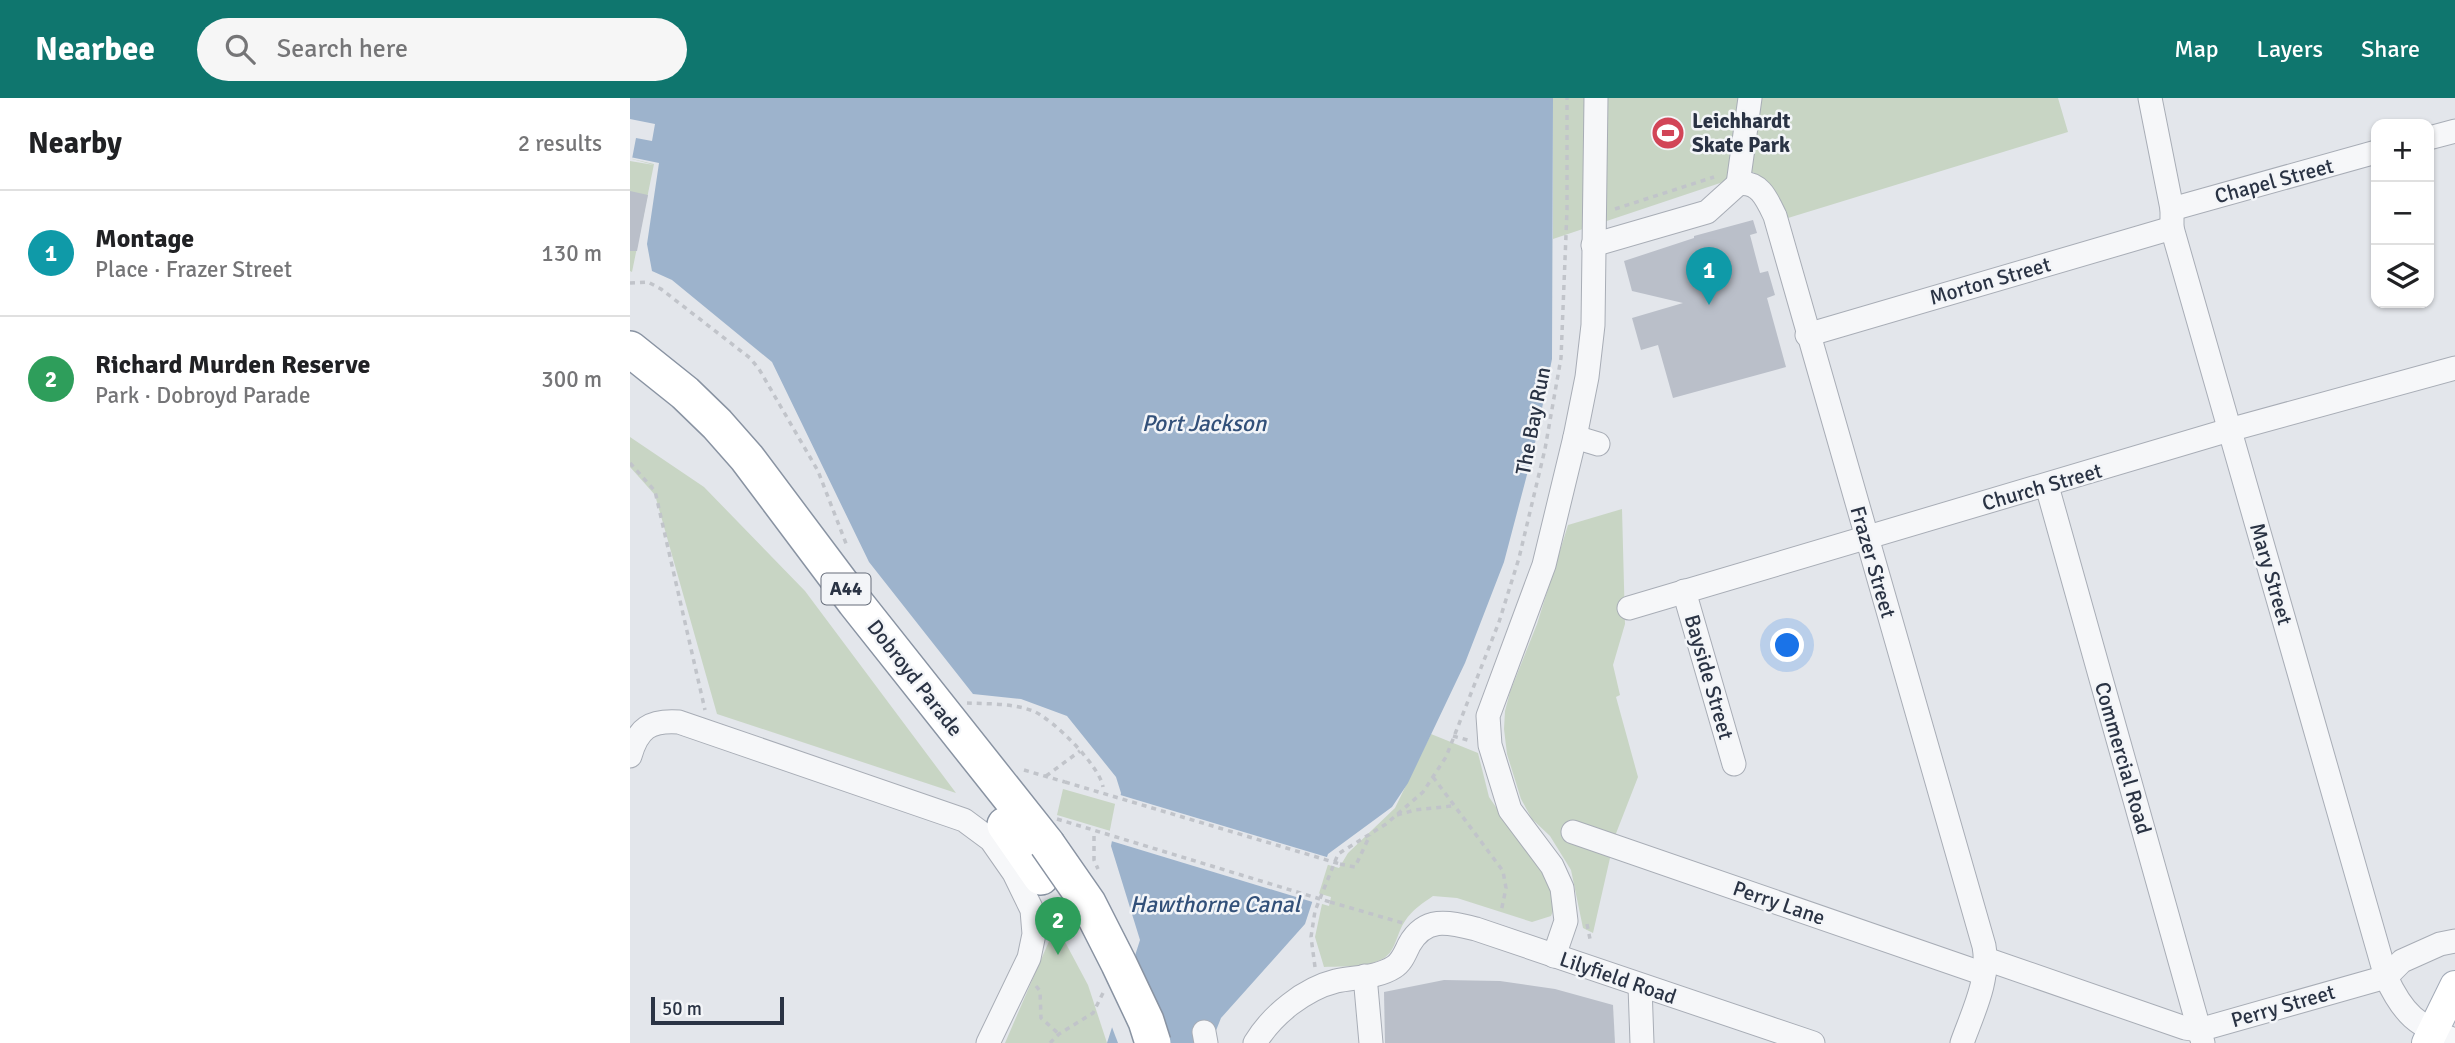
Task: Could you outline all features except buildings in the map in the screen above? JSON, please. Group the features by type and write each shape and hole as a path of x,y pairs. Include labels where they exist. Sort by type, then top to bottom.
{"highway":[{"name":"Dobroyd Parade","path":"630,349 685,393 747,458 855,602 1048,847 1088,903 1146,1021 1153,1043"},
{"name":"Dobroyd Parade","path":"630,377 686,422 756,500 984,795 1048,847 1078,931 1105,985 1129,1043"}],"main road":[{"path":"2438,1038 2455,986"}],"street":[{"path":"1554,956 1566,921 1562,888 1552,866 1510,810 1490,745 1488,716 1544,565 1587,377 1593,325 1597,98"},
{"path":"1593,245 1707,212 1727,180 1750,98"},
{"name":"Mary Street","path":"2151,100 2172,218 2386,977 2412,1019 2438,1038"},
{"path":"2434,137 2455,131"},
{"name":"Chapel Street","path":"2172,218 2371,154"},
{"name":"Frazer Street","path":"1727,180 1748,182 1757,187 1768,200 1775,216 1985,967"},
{"name":"Morton Street","path":"1807,335 2172,218"},
{"name":"Church Street","path":"1629,608 2230,430 2455,368"},
{"path":"1575,437 1598,444"},
{"name":"Commercial Road","path":"2047,486 2201,1036"},
{"name":"Bayside Street","path":"1684,591 1734,764"},
{"path":"630,756 639,734 655,723 679,722 964,820 991,840 1014,873 1032,910 1034,934 1024,968 988,1043"},
{"name":"Perry Lane","path":"1573,832 1985,967"},
{"name":"Lilyfield Road","path":"1422,928 1440,922 1457,924 1640,986 1756,1034 1814,1043"},
{"path":"1255,1043 1273,1021 1299,998 1324,985 1394,967 1422,928"},
{"name":"Perry Street","path":"2201,1036 2386,977 2402,961 2440,944 2455,941"},
{"path":"1962,1043 1985,967 2185,1028 2201,1036"},
{"path":"1366,976 1371,1043"},
{"path":"1640,986 1643,1043"}],"path":[{"name":"The Bay Run","path":"1324,985 1312,963 1311,937 1315,911 1338,854 1395,816 1423,792 1446,757 1499,622 1519,558 1545,449 1561,358 1567,210 1567,98"},
{"path":"1594,216 1727,180"},
{"path":"630,283 648,282 661,289 759,369 818,471 836,522 853,555"},
{"path":"630,463 655,491 710,732"},
{"path":"965,703 1000,704 1034,711 1051,722 1080,751 1102,779 1103,787"},
{"path":"1046,776 1080,751"},
{"path":"1024,770 1355,867 1371,833"},
{"path":"1433,776 1452,806 1503,871 1506,888 1502,912"},
{"path":"1395,816 1415,810 1452,806"},
{"path":"1048,847 1330,902 1422,928"},
{"path":"1024,968 1040,991 1041,1018 1059,1034 1050,1043"}],"green space":[{"path":"1553,98 2058,98 2068,132 1788,218 1782,217 1762,179 1753,172 1553,239"},
{"path":"630,119 636,138 632,159 654,164 632,272 630,271"},
{"path":"630,437 704,487 805,591 956,793 717,714 655,495 630,467"},
{"path":"1622,509 1625,624 1613,665 1620,695 1616,697 1638,777 1615,836 1593,933 1583,928 1571,870 1550,836 1532,819 1521,799 1507,754 1505,711 1537,624 1568,525"},
{"path":"1431,734 1478,753 1489,797 1543,871 1556,904 1551,916 1532,922 1457,898 1433,896 1408,917 1391,951 1384,958 1363,965 1324,967 1315,937 1322,904 1329,906 1331,897 1057,815 1063,789 1339,868 1348,853 1395,808"},
{"path":"1056,925 1088,985 1107,1043 1005,1043"}],"water":[{"name":"Port Jackson","path":"630,98 1553,98 1552,359 1534,448 1504,562 1465,663 1408,783 1392,807 1328,854 1305,924 1221,1018 1211,1043 1107,1043 1140,940 1111,846 1121,793 1116,777 1067,716 1021,699 973,694 869,562 772,362 672,280 652,271 647,244 659,163 630,157"}],"pier":[{"path":"630,119 655,124 652,141 636,138 632,159 654,165 630,161"},
{"path":"1117,794 1330,858 1316,903 1108,840"},
{"path":"1133,950 1147,980 1169,1043 1118,1043 1110,1022"}],"place":[{"name":"Leichhardt Skate Park","path":"1668,133"},
{"name":"Montage","path":"1709,305"},
{"name":"Richard Murden Reserve","path":"1058,955"}],"water label":[{"name":"Hawthorne Canal","path":"1215,904"}]}
